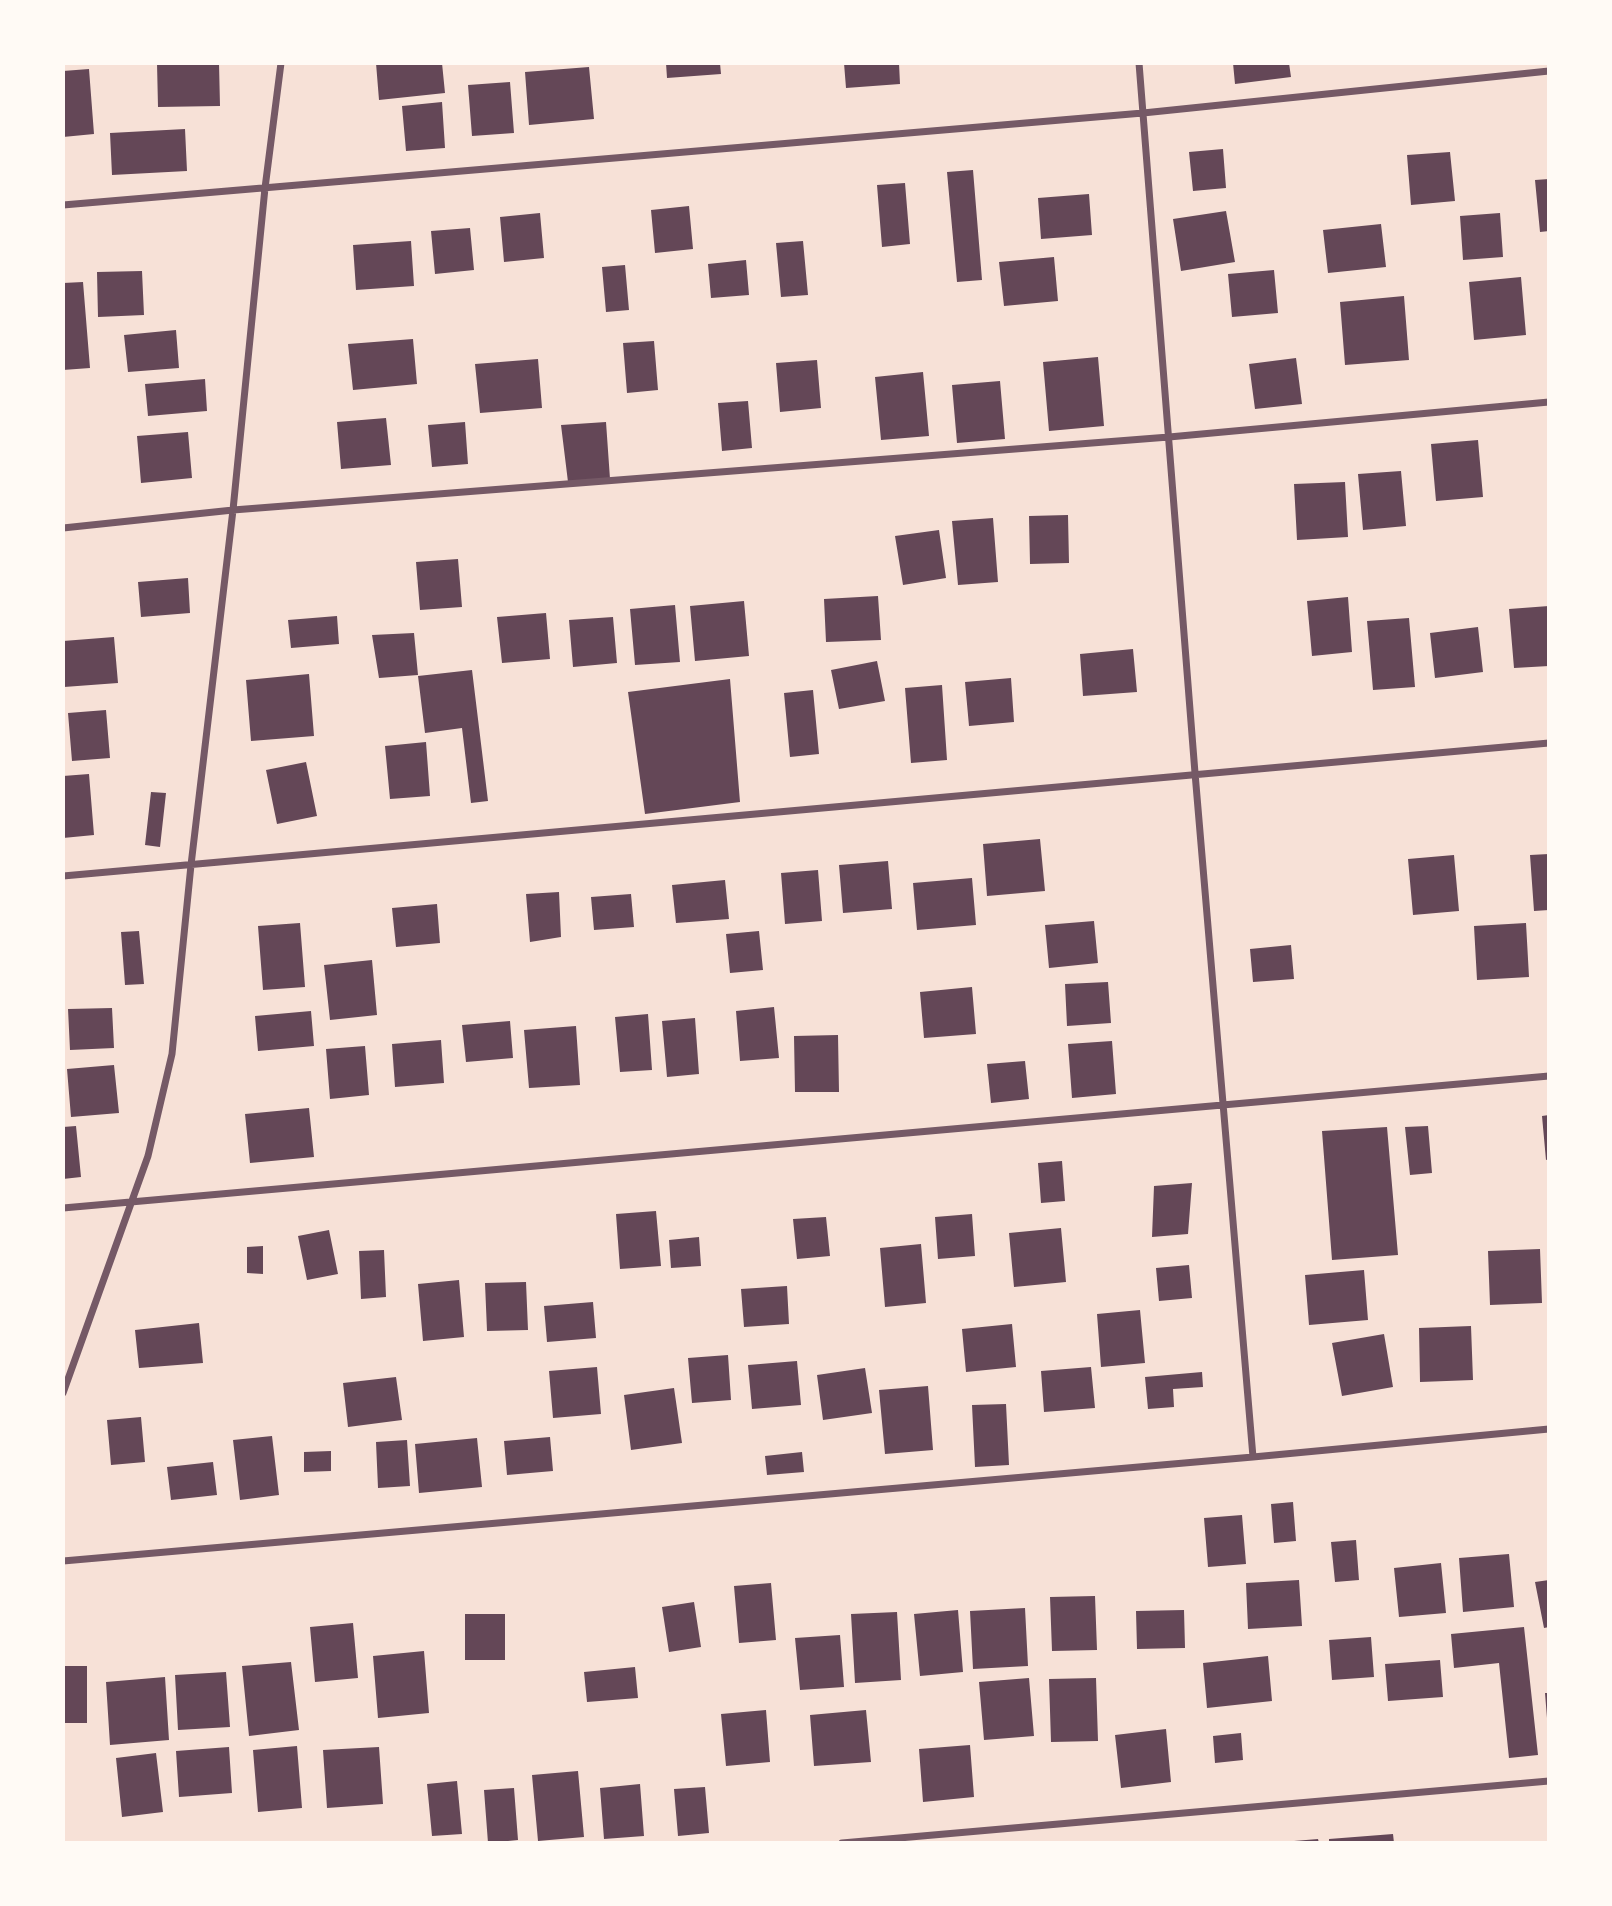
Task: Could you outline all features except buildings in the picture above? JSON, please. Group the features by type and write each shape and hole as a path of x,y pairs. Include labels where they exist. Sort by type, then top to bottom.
{"street":[{"path":"63,1393 148,1156 172,1054 191,865 233,510 265,188 281,63"},
{"path":"1139,63 1253,1457"},
{"path":"63,205 1143,113 1549,71"},
{"path":"63,528 233,510 1169,437 1549,402"},
{"path":"63,876 1549,743"},
{"path":"63,1208 1549,1076"},
{"path":"63,1561 1549,1429"},
{"path":"842,1843 1549,1781"}]}
